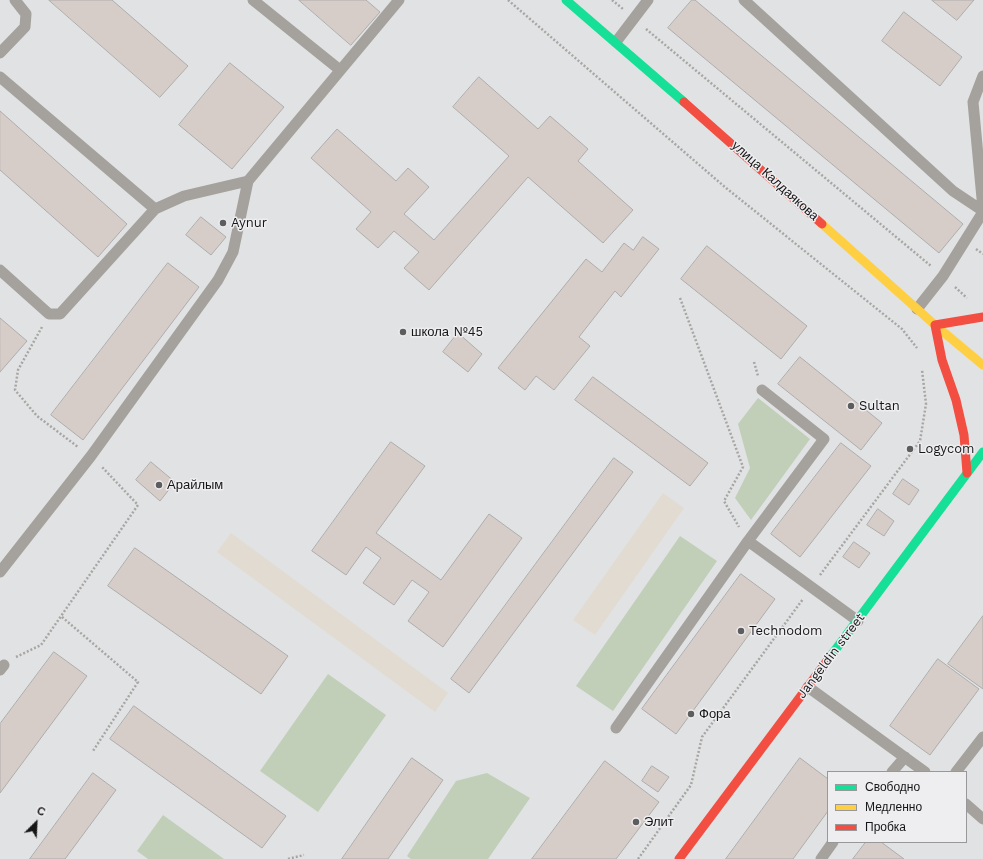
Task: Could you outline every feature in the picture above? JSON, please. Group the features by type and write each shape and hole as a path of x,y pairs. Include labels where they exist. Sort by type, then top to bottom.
{"main road":[{"name":"улица Калдаякова","path":"566,0 749,158 935,325 983,364"},
{"path":"967,473 964,435 956,400 942,360 935,325 983,316"},
{"name":"Jangeldin street","path":"680,859 983,452"}],"lane":[{"path":"0,53 25,27 26,14 15,0"},
{"path":"253,0 340,70"},
{"path":"0,572 91,456 218,280 233,252 248,181 399,0"},
{"path":"616,42 648,0"},
{"path":"744,0 953,191 983,211"},
{"path":"917,309 943,276 983,211 973,102 983,76"},
{"path":"0,77 155,209"},
{"path":"0,270 49,314 60,314 155,209 184,196 248,181"},
{"path":"616,728 748,541 824,439 762,390"},
{"path":"748,541 858,621"},
{"path":"808,687 924,771"},
{"path":"957,771 983,737"},
{"path":"893,771 905,757"},
{"path":"967,805 983,819"},
{"path":"821,859 832,843"}],"path":[{"path":"508,0 726,188 902,329"},
{"path":"612,0 943,276 970,301"},
{"path":"680,298 743,467 724,501 748,541"},
{"path":"2,668 41,645 62,617 138,505 91,456 37,416 15,390 18,370 49,314"},
{"path":"62,617 138,682 93,751"},
{"path":"288,859 304,855"}],"shaded area":[{"path":"663,493 684,508 595,635 573,620"},
{"path":"231,533 448,693 435,712 217,552"}],"green space":[{"path":"758,398 810,439 751,520 735,498 750,468 738,424"},
{"path":"680,536 717,561 613,711 576,686"},
{"path":"328,674 386,715 318,812 260,771"},
{"path":"487,773 530,798 488,859 411,859 407,856 456,781"},
{"path":"163,815 224,859 148,859 137,851"}],"building":[{"path":"49,0 112,0 188,66 160,97"},
{"path":"299,0 366,0 380,12 351,45"},
{"path":"692,0 695,0 963,224 939,253 668,28"},
{"path":"932,0 974,0 957,20"},
{"path":"904,12 962,57 940,86 882,41"},
{"path":"230,63 284,107 232,169 179,125"},
{"path":"479,77 538,129 550,116 588,149 578,161 633,210 603,243 528,177 429,290 404,268 419,252 394,231 378,248 356,229 371,212 311,158 337,129 396,181 408,168 429,187 404,214 434,240 509,156 453,107"},
{"path":"0,111 127,224 98,257 0,170"},
{"path":"201,217 226,237 211,255 186,235"},
{"path":"643,237 659,249 621,297 615,291 579,337 590,346 554,390 536,376 525,390 498,368 586,259 602,272 624,243 633,250"},
{"path":"707,246 807,326 781,359 681,279"},
{"path":"168,263 199,287 83,440 51,415"},
{"path":"0,318 27,341 0,372"},
{"path":"458,333 482,354 468,372 443,352"},
{"path":"800,357 882,423 861,450 778,384"},
{"path":"593,377 708,463 690,486 575,400"},
{"path":"391,442 425,466 376,533 441,580 489,514 522,538 443,647 408,621 429,592 412,580 394,605 363,583 381,558 366,547 346,575 312,551"},
{"path":"841,443 871,466 800,557 771,534"},
{"path":"614,458 633,472 469,693 451,679"},
{"path":"151,462 175,482 160,501 136,480"},
{"path":"903,479 919,490 909,505 893,494"},
{"path":"878,509 894,521 884,536 867,525"},
{"path":"854,542 870,553 859,568 843,557"},
{"path":"135,548 288,656 261,694 108,586"},
{"path":"741,574 775,599 676,734 642,709"},
{"path":"983,616 983,689 948,664"},
{"path":"54,652 87,676 0,793 0,724"},
{"path":"938,659 979,689 930,755 890,726"},
{"path":"134,706 286,816 262,848 110,739"},
{"path":"412,758 443,780 388,859 342,859"},
{"path":"800,758 827,778 827,812 793,859 726,859"},
{"path":"605,761 659,802 616,859 532,859"},
{"path":"652,766 669,777 658,792 642,781"},
{"path":"93,773 116,790 65,859 30,859"},
{"path":"865,843 882,843 904,859 853,859"}],"traffic: fast":[{"path":"566,0 684,102"},
{"path":"827,661 983,452"}],"traffic: slow":[{"path":"822,224 935,325 983,365"}],"traffic: jam":[{"path":"684,102 822,224"},
{"path":"967,473 964,435 956,400 942,360 935,325 983,317"},
{"path":"679,859 827,661"}],"place":[{"name":"Aynur","path":"223,223"},
{"name":"школа №45","path":"403,332"},
{"name":"Sultan","path":"851,406"},
{"name":"Logycom","path":"910,449"},
{"name":"Арайлым","path":"159,485"},
{"name":"Technodom","path":"741,631"},
{"name":"Фора","path":"691,714"},
{"name":"Элит","path":"636,822"}]}
